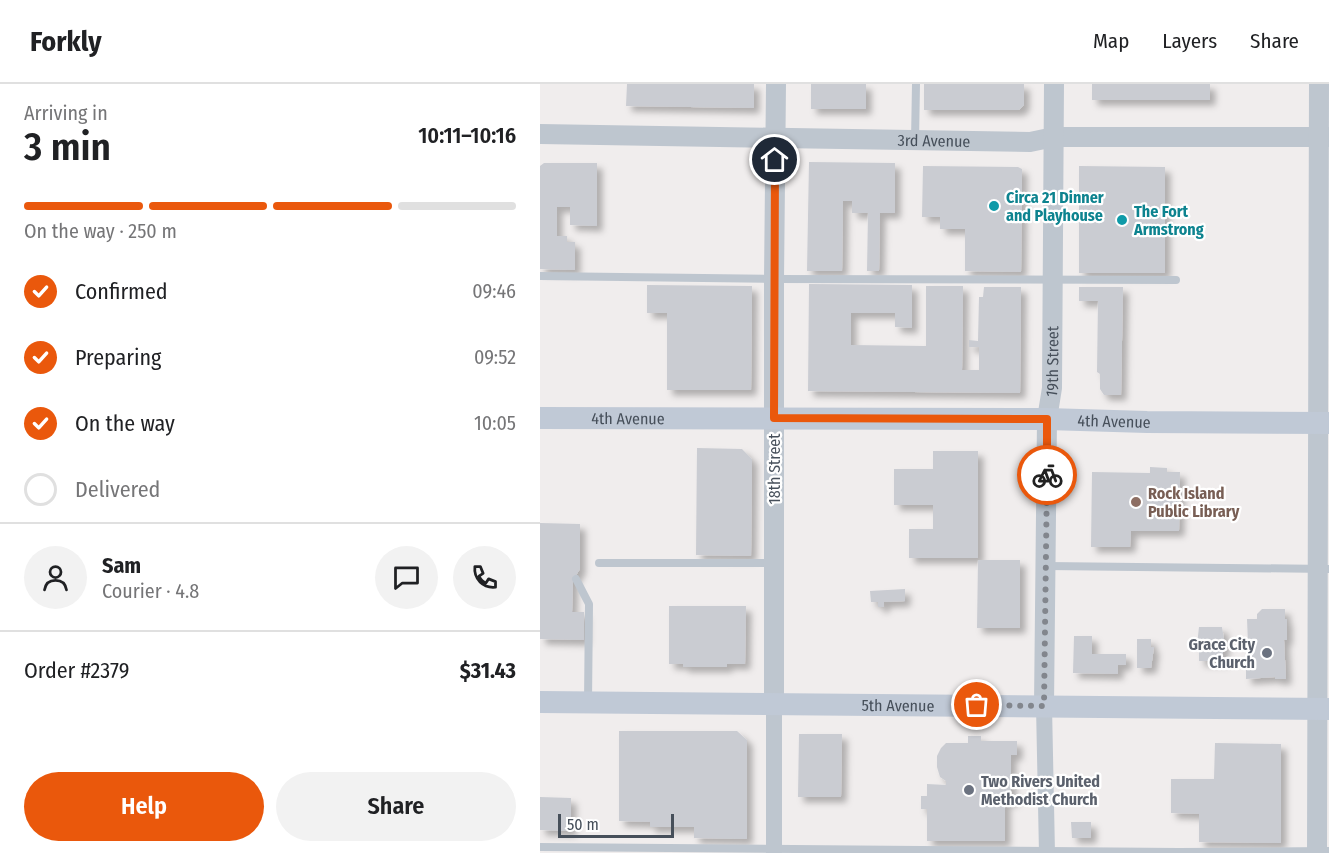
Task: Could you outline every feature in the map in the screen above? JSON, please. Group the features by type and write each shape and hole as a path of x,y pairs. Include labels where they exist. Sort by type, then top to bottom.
{"main road":[{"name":"4th Avenue","path":"540,418 1047,419 1323,423"},
{"name":"5th Avenue","path":"540,702 1323,709"}],"street":[{"name":"18th Street","path":"774,850 776,84"},
{"name":"19th Street","path":"1047,852 1044,706 1047,419 1052,388 1054,84"},
{"path":"1319,84 1324,137 1324,569 1321,852"},
{"name":"3rd Avenue","path":"540,134 1030,142 1054,137 1324,137"}],"lane":[{"path":"915,141 916,84"},
{"path":"540,276 1176,280"},
{"path":"599,563 773,562"},
{"path":"1046,566 1324,569"},
{"path":"576,579 589,604 588,702"},
{"path":"540,847 1321,852"}],"building":[{"path":"627,84 754,84 754,108 626,106"},
{"path":"811,84 866,84 866,109 811,109"},
{"path":"924,84 1024,84 1024,105 1019,110 924,110"},
{"path":"1092,84 1210,84 1210,100 1092,100"},
{"path":"809,162 895,163 895,213 880,213 879,271 867,271 868,213 852,213 852,201 843,201 842,271 807,271"},
{"path":"544,163 597,163 597,226 570,225 570,207 557,207 557,236 567,236 567,242 575,242 575,270 540,269 540,166"},
{"name":"Circa 21 Dinner and Playhouse","path":"923,166 1018,167 1022,169 1021,272 965,271 965,229 940,229 940,217 922,217"},
{"name":"The Fort Armstrong","path":"1079,166 1165,167 1165,273 1079,273"},
{"path":"809,284 912,285 912,328 895,327 895,313 851,313 851,345 926,346 926,286 963,286 962,370 979,370 979,347 969,347 969,340 978,341 979,297 983,297 984,287 1021,287 1020,393 808,391"},
{"path":"647,285 752,286 751,390 667,390 667,313 647,313"},
{"path":"1079,287 1123,287 1121,395 1104,395 1100,389 1100,374 1097,372 1098,301 1079,301"},
{"path":"697,448 742,449 752,459 751,556 696,555"},
{"path":"933,451 978,451 978,558 909,558 909,529 933,529 933,505 894,505 894,469 933,469"},
{"name":"Rock Island Public Library","path":"1150,467 1167,468 1167,472 1180,472 1179,531 1131,531 1130,547 1091,547 1092,472 1150,473"},
{"path":"540,523 580,524 580,569 573,580 572,612 584,612 584,640 540,639"},
{"path":"978,560 1020,560 1020,628 977,628"},
{"path":"905,589 905,601 884,602 884,607 878,607 878,602 871,602 870,591"},
{"path":"669,606 746,606 745,664 727,664 727,667 683,667 683,664 669,664"},
{"name":"Grace City Church","path":"1262,609 1285,609 1285,619 1287,619 1287,640 1284,640 1286,679 1275,679 1275,677 1246,679 1246,668 1249,668 1247,619 1257,619 1257,614"},
{"path":"1199,627 1222,627 1225,646 1223,661 1199,661 1197,645"},
{"path":"1074,636 1092,636 1092,654 1126,654 1126,665 1118,665 1118,674 1073,673"},
{"path":"1137,639 1151,639 1151,647 1154,647 1151,668 1137,668"},
{"path":"619,731 737,731 747,740 747,839 694,838 694,827 650,827 650,822 619,821"},
{"path":"799,734 842,734 841,797 798,797"},
{"name":"Two Rivers United Methodist Church","path":"968,736 981,736 981,741 1017,741 1017,755 1011,755 1013,801 1005,801 1005,841 927,841 927,809 921,809 921,796 927,796 927,784 946,785 937,767 937,756 941,748 946,743 968,743"},
{"path":"1215,743 1281,744 1281,843 1199,842 1199,814 1171,813 1171,779 1214,779"},
{"path":"540,797 571,798 571,831 540,830"},
{"path":"1071,822 1091,822 1091,838 1072,838"}],"way so far":[{"path":"977,705 1044,706 1047,475"}],"place":[{"name":"Circa 21 Dinner and Playhouse","path":"994,206"},
{"name":"The Fort Armstrong","path":"1122,220"},
{"name":"Rock Island Public Library","path":"1136,502"},
{"name":"Grace City Church","path":"1267,653"},
{"name":"Two Rivers United Methodist Church","path":"969,790"}],"route":[{"path":"775,160 774,418 1047,419 1047,475"}]}
